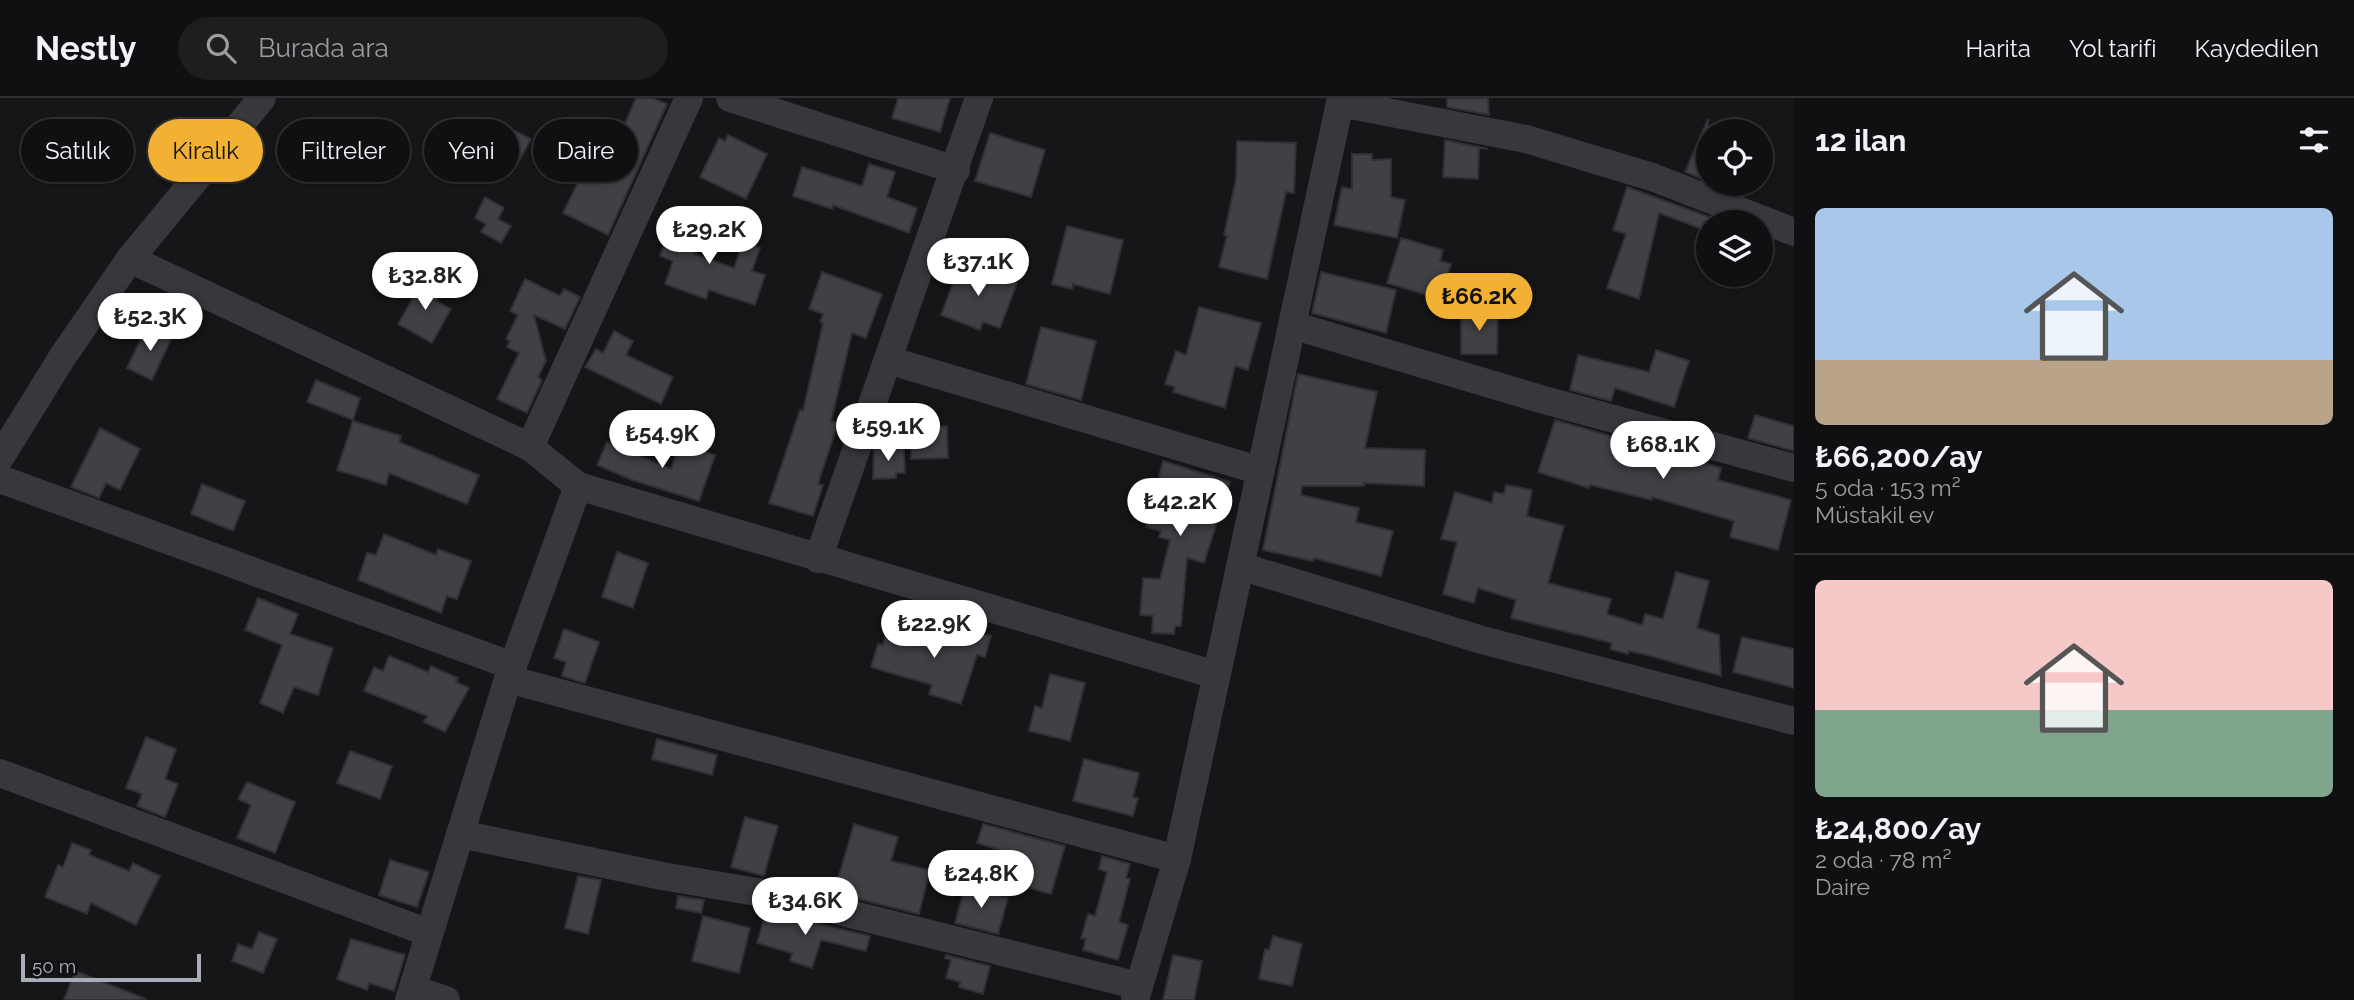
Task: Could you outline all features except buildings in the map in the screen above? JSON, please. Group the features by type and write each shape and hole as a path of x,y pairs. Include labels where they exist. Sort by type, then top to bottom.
{"street":[{"path":"0,458 63,356 130,259 262,98"},
{"path":"530,447 689,98"},
{"path":"730,98 956,170"},
{"path":"818,559 979,98"},
{"path":"460,834 662,876 774,895 1137,993 1177,859 1341,100 1526,139 1651,177 1794,232"},
{"path":"130,259 530,447 578,486 1216,675"},
{"path":"1292,325 1544,400 1794,468"},
{"path":"888,360 1261,471"},
{"path":"0,479 510,673 1177,859"},
{"path":"446,1000 411,995 510,673 578,486"},
{"path":"1240,566 1482,640 1794,722"},
{"path":"0,773 429,933"}]}
